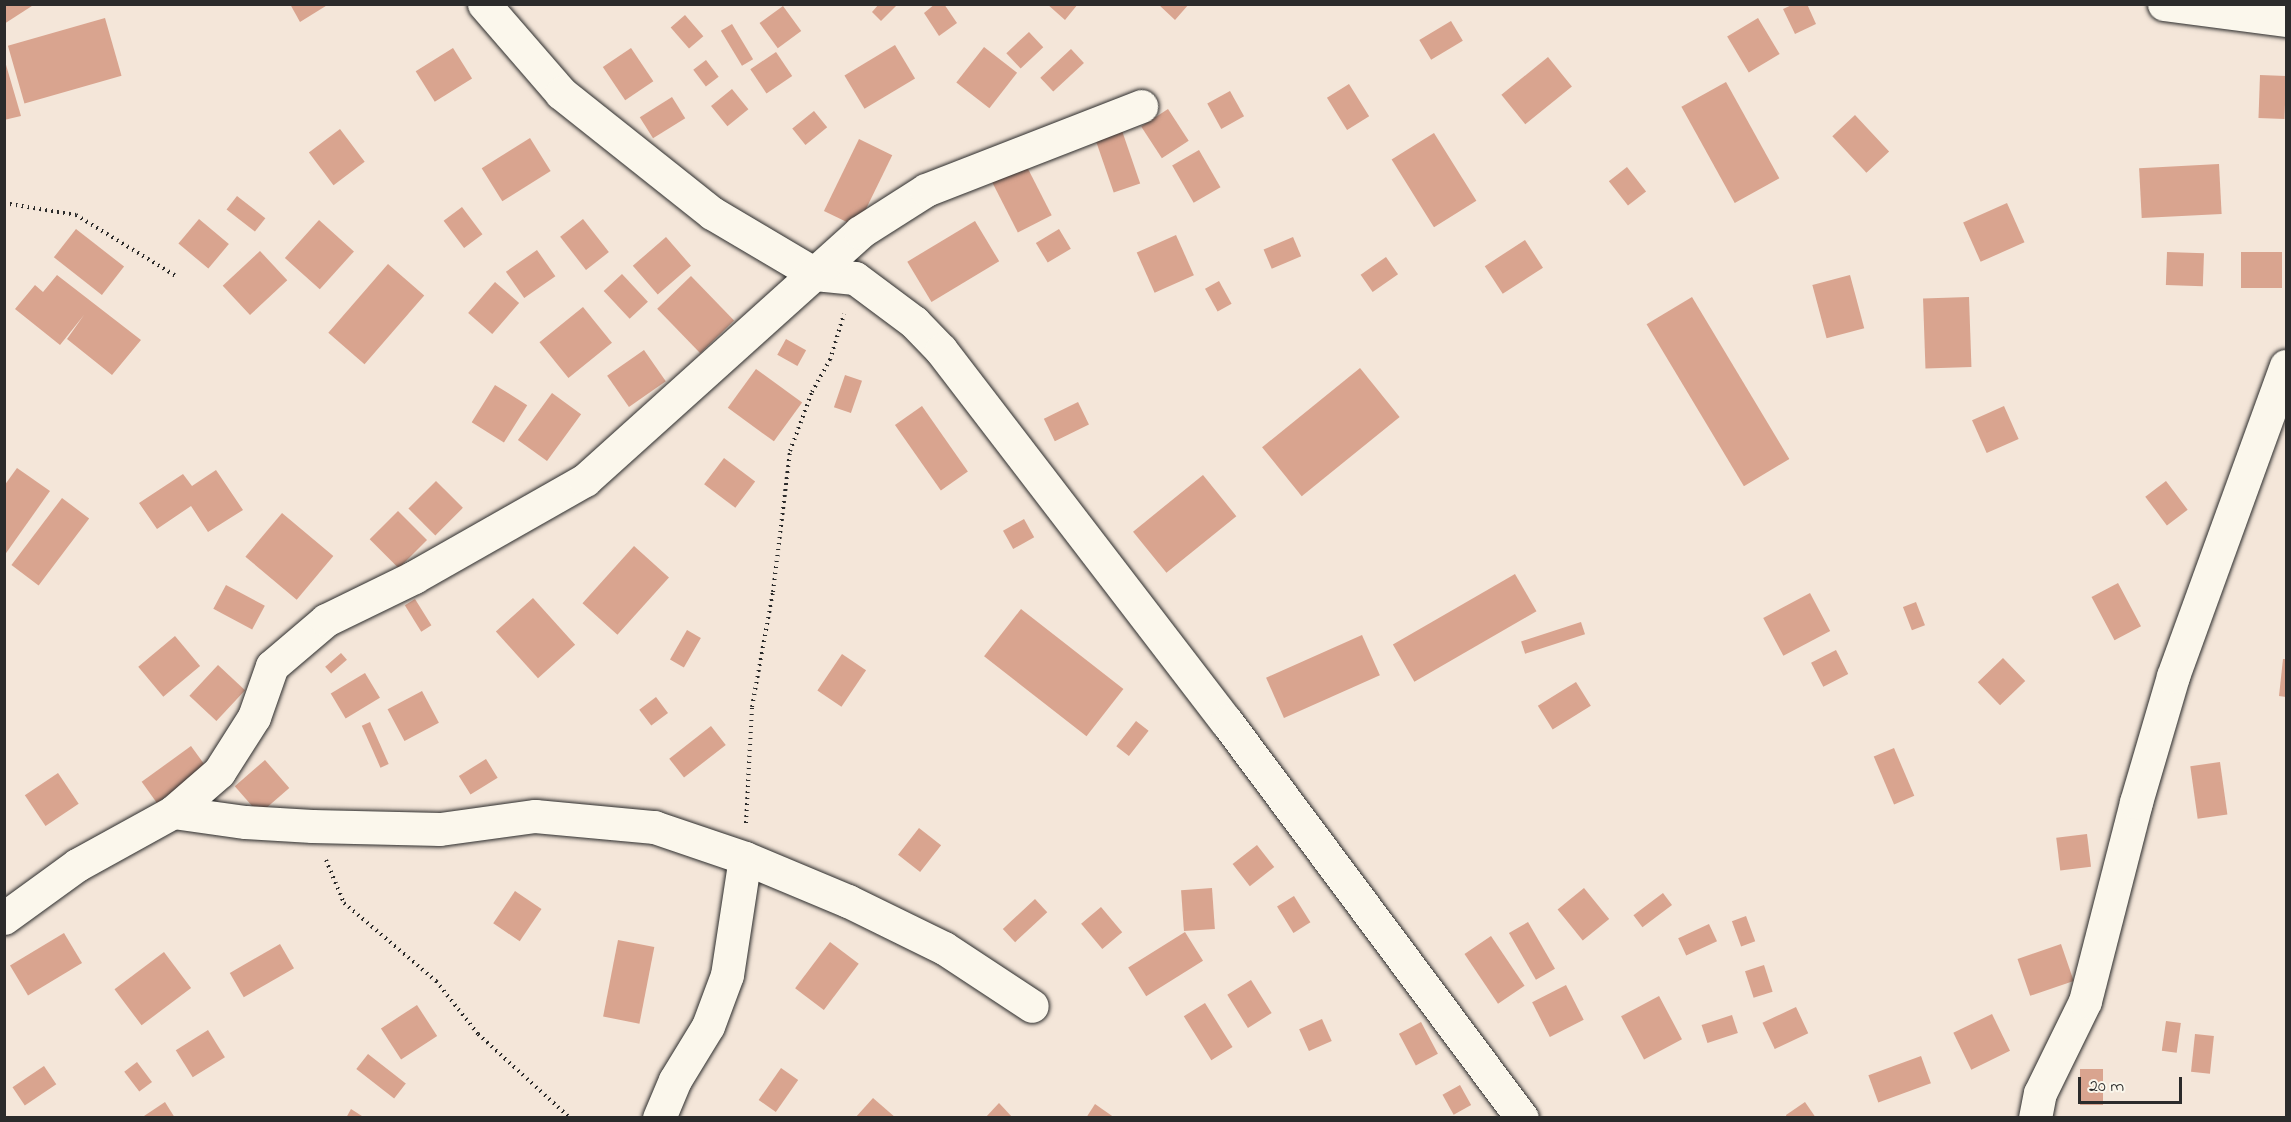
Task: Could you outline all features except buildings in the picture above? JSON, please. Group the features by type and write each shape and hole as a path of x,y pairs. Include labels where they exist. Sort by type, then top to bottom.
{"street":[{"path":"484,4 561,93 712,213 815,274 855,278 914,322 941,350 1226,721 1522,1118"},
{"path":"2164,4 2286,20"},
{"path":"4,918 77,865 173,812 219,772 254,717 272,666 326,620 414,577 585,480 860,232 926,190 1141,106"},
{"path":"2035,1118 2040,1093 2085,1001 2136,802 2173,676 2286,366"},
{"path":"173,812 244,822 312,826 440,829 535,816 654,827 745,858 848,901 944,948 1032,1006"},
{"path":"659,1118 675,1080 708,1026 727,975 745,858"}],"path":[{"path":"4,203 76,214 176,276"},
{"path":"745,858 752,707 773,592 790,451 812,392 830,360 855,278"},
{"path":"312,826 344,903 436,981 478,1034 570,1118"}]}
